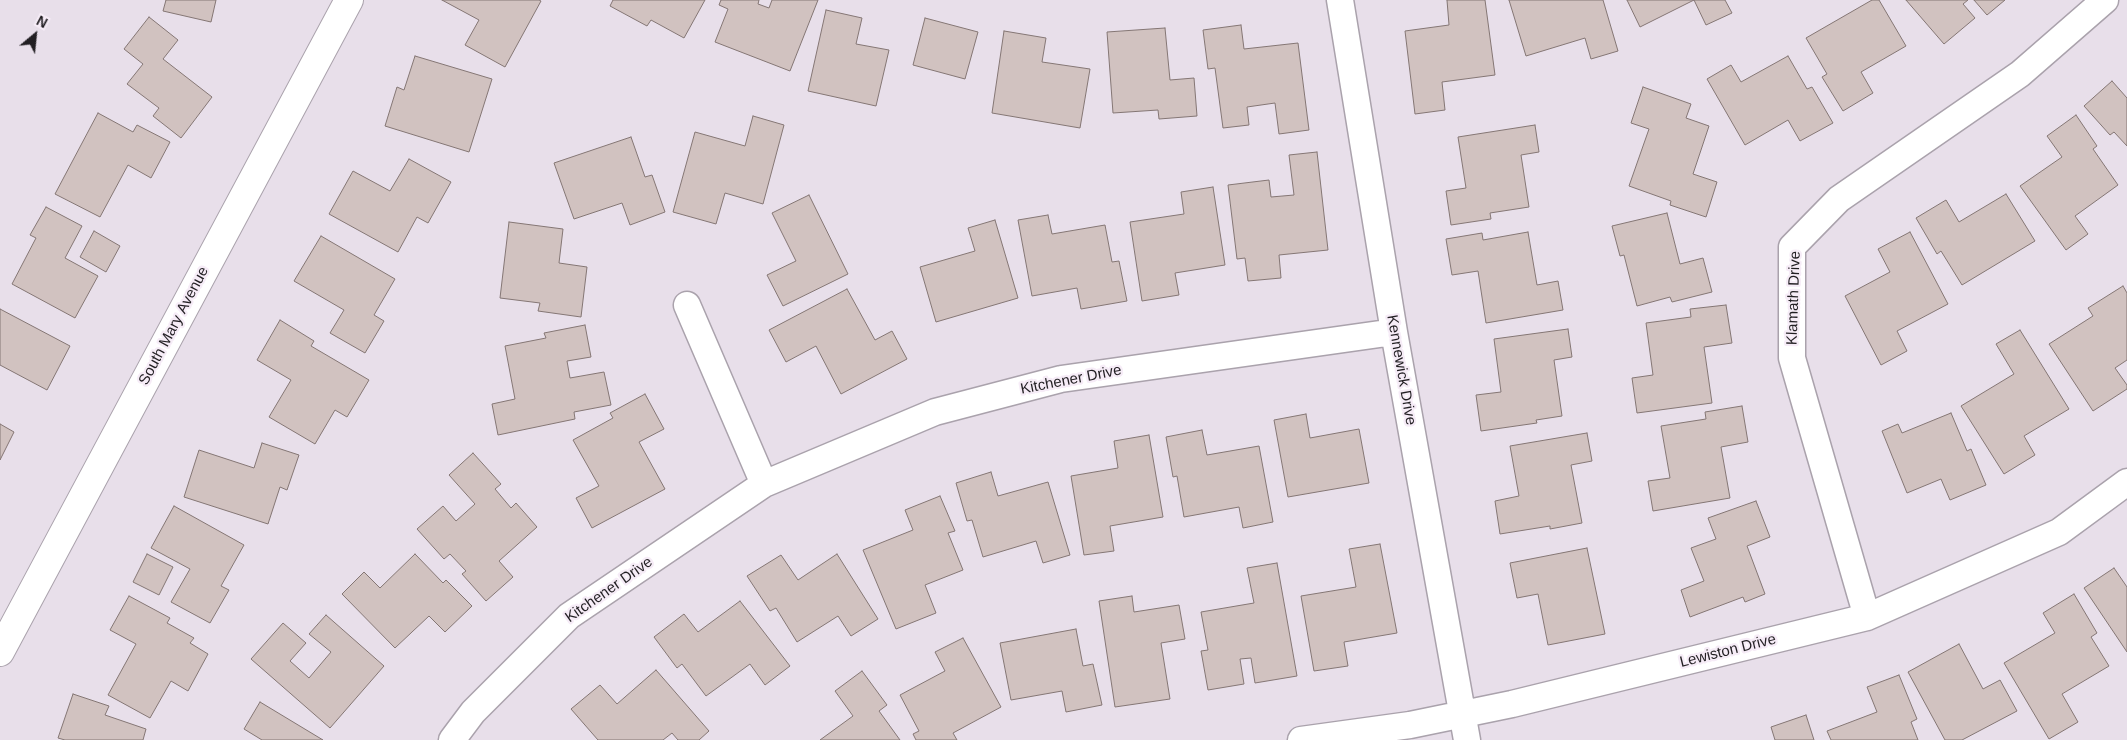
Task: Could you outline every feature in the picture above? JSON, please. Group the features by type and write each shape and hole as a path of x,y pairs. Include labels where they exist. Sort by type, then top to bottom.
{"main road":[{"name":"South Mary Avenue","path":"0,652 348,0"}],"street":[{"name":"Kennewick Drive","path":"1340,0 1394,332 1467,740"},
{"name":"Klamath Drive","path":"1866,617 1792,358 1792,247 1839,199 2020,74 2105,0"},
{"path":"687,305 764,484"},
{"name":"Kitchener Drive","path":"452,740 473,712 569,616 764,484 935,412 1062,379 1394,332"},
{"name":"Lewiston Drive","path":"1301,740 1410,725 1512,704 1866,617 2059,532 2127,482"}],"building":[{"path":"166,0 216,0 211,22 163,11"},
{"path":"442,0 541,1 505,67 465,45 479,20"},
{"path":"613,0 705,0 684,38 651,20 647,26 610,6"},
{"path":"721,0 759,0 758,4 769,8 772,0 818,0 790,71 715,42 728,9 719,5"},
{"path":"1447,0 1485,0 1495,75 1442,82 1445,110 1415,114 1405,31 1449,25"},
{"path":"1509,0 1603,0 1618,51 1591,59 1585,38 1526,56"},
{"path":"1627,0 1694,0 1640,27"},
{"path":"1694,0 1725,0 1732,13 1706,25"},
{"path":"1872,0 1879,0 1906,46 1861,72 1873,93 1843,111 1822,77 1827,74 1806,38"},
{"path":"1906,0 1968,0 1963,4 1975,18 1944,44"},
{"path":"1974,0 2005,0 1987,15"},
{"path":"826,10 862,18 856,44 889,50 876,106 808,91"},
{"path":"149,17 178,40 163,59 212,97 181,138 153,116 159,108 127,84 143,64 124,49"},
{"path":"925,18 978,32 965,79 913,65"},
{"path":"1241,25 1244,49 1298,43 1309,130 1279,134 1275,103 1247,107 1249,125 1223,128 1215,68 1208,69 1203,30"},
{"path":"1165,28 1170,80 1194,78 1197,116 1159,119 1158,110 1113,113 1107,32"},
{"path":"1004,31 1046,38 1042,62 1090,69 1080,128 992,113"},
{"path":"415,56 492,79 469,152 385,126 397,87 404,90"},
{"path":"1788,56 1807,89 1812,87 1833,123 1800,141 1788,120 1745,145 1707,79 1731,65 1741,82"},
{"path":"2112,81 2127,98 2127,146 2114,132 2110,135 2084,106"},
{"path":"1643,87 1691,104 1686,118 1709,126 1693,174 1717,182 1706,217 1670,205 1671,201 1629,186 1649,129 1631,123"},
{"path":"98,113 133,132 137,125 170,142 151,178 128,165 100,217 55,194"},
{"path":"2076,115 2097,146 2093,149 2118,185 2075,216 2088,234 2066,250 2020,186 2062,157 2047,136"},
{"path":"753,116 784,125 763,204 725,193 716,224 673,212 695,132 745,146"},
{"path":"1535,125 1539,152 1521,155 1529,207 1490,213 1491,219 1451,225 1446,191 1466,188 1458,137"},
{"path":"631,137 645,177 652,175 665,212 630,225 622,203 574,219 554,163"},
{"path":"1317,152 1328,250 1279,255 1281,278 1248,281 1245,258 1237,259 1228,185 1269,180 1271,197 1294,195 1289,155"},
{"path":"409,159 451,182 428,223 417,217 398,252 329,214 353,171 390,191"},
{"path":"1213,187 1225,265 1175,273 1179,295 1142,301 1130,222 1184,214 1181,192"},
{"path":"2006,194 2035,241 1962,285 1941,251 1937,254 1916,218 1946,200 1959,222"},
{"path":"809,195 848,274 783,306 767,275 796,261 772,213"},
{"path":"46,207 82,226 65,258 98,276 75,318 12,284 36,238 30,235"},
{"path":"1667,213 1680,264 1703,258 1712,292 1672,302 1670,297 1637,306 1624,255 1620,256 1612,226"},
{"path":"1048,215 1052,234 1105,225 1112,262 1119,261 1127,301 1081,309 1077,288 1032,296 1018,220"},
{"path":"995,220 1018,298 936,322 920,267 975,251 968,228"},
{"path":"509,222 563,229 559,263 587,267 581,317 538,311 540,303 500,298"},
{"path":"94,231 120,246 106,272 80,257"},
{"path":"1528,232 1537,285 1558,281 1563,310 1486,323 1478,271 1452,275 1446,239 1482,233 1483,240"},
{"path":"1910,232 1948,304 1897,331 1907,351 1881,365 1845,296 1890,272 1878,249"},
{"path":"321,236 395,279 374,315 384,321 365,353 330,333 344,310 294,281"},
{"path":"2123,286 2127,293 2127,360 2115,368 2127,385 2127,389 2093,411 2049,344 2093,316 2088,308"},
{"path":"847,289 875,340 892,331 907,359 841,394 816,346 786,362 769,330"},
{"path":"1726,305 1732,343 1704,347 1712,403 1637,413 1632,378 1653,375 1646,323 1691,317 1690,309"},
{"path":"0,309 70,346 47,390 0,365"},
{"path":"280,320 314,341 311,346 369,380 347,417 335,410 315,444 269,417 291,380 257,360"},
{"path":"585,325 591,357 567,361 570,378 604,372 611,405 574,412 575,419 498,435 492,404 515,399 505,346 546,338 544,333"},
{"path":"1568,329 1572,357 1554,360 1562,416 1536,420 1537,423 1481,431 1476,395 1501,392 1494,339"},
{"path":"2020,330 2069,409 2024,436 2035,455 2004,474 1961,406 2014,374 1996,344"},
{"path":"645,394 664,429 639,442 665,489 592,528 576,498 599,486 573,440 613,418 610,413"},
{"path":"1742,406 1748,442 1721,447 1730,498 1653,511 1648,481 1670,478 1661,426 1706,419 1705,412"},
{"path":"1951,413 1967,451 1971,449 1986,485 1950,500 1941,479 1907,493 1882,431 1898,424 1902,433"},
{"path":"1306,414 1310,438 1359,429 1369,483 1288,497 1274,420"},
{"path":"0,424 14,432 0,460"},
{"path":"1202,430 1207,455 1259,446 1273,522 1243,528 1239,507 1184,517 1177,476 1173,477 1166,437"},
{"path":"1587,433 1592,461 1571,465 1582,523 1550,529 1550,526 1500,534 1495,501 1519,496 1510,446"},
{"path":"1149,435 1163,517 1110,526 1114,551 1084,555 1071,476 1118,468 1114,441"},
{"path":"262,443 299,455 287,490 280,487 268,524 184,497 199,450 254,468"},
{"path":"473,453 501,484 495,489 511,508 516,503 537,527 499,561 513,577 486,601 462,574 466,571 450,554 444,559 417,529 443,506 456,521 475,504 449,475"},
{"path":"991,472 998,496 1048,482 1070,555 1043,563 1036,541 983,557 972,520 967,521 956,483"},
{"path":"940,496 955,531 948,533 963,570 925,585 936,613 896,629 863,550 913,530 905,510"},
{"path":"1756,501 1770,537 1747,546 1765,594 1745,602 1743,597 1690,617 1681,590 1704,581 1691,548 1716,539 1708,518"},
{"path":"174,506 244,545 221,586 229,590 210,623 171,602 190,569 151,548"},
{"path":"1380,544 1397,633 1344,642 1348,666 1314,671 1301,596 1356,587 1349,549"},
{"path":"1587,548 1605,634 1548,645 1538,594 1517,598 1510,563"},
{"path":"147,554 173,567 159,595 133,582"},
{"path":"415,554 443,583 446,580 472,606 445,632 429,616 395,648 342,594 364,572 380,588"},
{"path":"837,554 878,619 851,636 838,616 797,642 776,608 770,611 747,576 781,555 798,580"},
{"path":"1277,563 1297,676 1255,683 1251,658 1240,659 1244,684 1208,690 1201,651 1208,650 1201,612 1254,603 1247,568"},
{"path":"2114,568 2127,587 2127,652 2084,588"},
{"path":"2074,594 2097,633 2091,637 2109,666 2062,694 2078,722 2049,739 2004,663 2055,633 2043,613"},
{"path":"129,596 170,618 167,623 194,638 190,643 208,654 188,691 171,681 150,718 108,695 136,644 110,630"},
{"path":"1132,596 1134,612 1179,605 1185,639 1161,643 1170,699 1115,707 1099,601"},
{"path":"740,601 790,666 765,685 750,664 706,696 682,664 677,668 654,637 684,614 698,632"},
{"path":"326,615 384,666 330,728 251,659 283,623 306,643 290,661 309,678 331,652 309,634"},
{"path":"1076,629 1083,666 1093,664 1102,705 1066,712 1062,691 1011,700 1000,643"},
{"path":"963,638 1001,707 953,733 957,740 916,740 913,734 919,731 900,695 945,671 935,652"},
{"path":"1959,644 1983,689 2000,680 2017,711 1962,740 1945,740 1908,672"},
{"path":"656,670 709,731 699,740 678,740 672,733 663,740 598,740 571,709 600,685 617,704"},
{"path":"862,671 887,705 879,711 900,740 820,740 853,716 835,691"},
{"path":"1899,675 1917,719 1911,722 1918,740 1831,740 1827,731 1877,712 1867,687"},
{"path":"73,694 109,706 105,715 146,729 143,740 65,740 58,738"},
{"path":"260,702 323,740 262,740 244,729"},
{"path":"1806,715 1814,740 1775,740 1771,727"}]}
